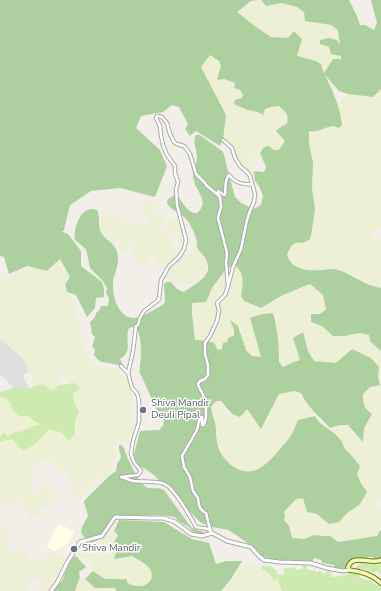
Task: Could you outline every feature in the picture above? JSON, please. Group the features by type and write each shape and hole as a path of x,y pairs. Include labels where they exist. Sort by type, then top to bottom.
{"main road":[{"path":"381,560 374,562 354,560 349,565 349,570 369,574 381,583"}],"street":[{"path":"228,286 226,263 227,253 218,218 221,207 220,197 196,174 190,154 184,146 174,142 167,123 162,117 158,116 156,117 160,128 160,136 163,145 175,166 175,173 178,182 176,189 177,205 186,240 184,249 179,258 169,266 161,280 159,299 144,311 138,325 136,326 128,374 132,388 136,392 139,402 139,422 133,441 131,454 134,462 141,471 138,475 122,477 132,481 164,483 176,495 196,527 208,529 227,541 251,547 264,560 310,563 343,571 349,570"},
{"path":"211,532 206,513 200,508 190,477 183,465 182,456 197,430 201,417 202,425 206,422 206,401 198,384 208,375 205,343 210,336 216,321 219,310 217,303 225,295 233,267 241,249 247,220 254,202 255,194 248,173 240,166 235,158 233,149 223,140"},
{"path":"218,194 218,191 224,195 225,194 227,177 229,175 242,184 252,184"},
{"path":"120,366 128,374"},
{"path":"51,591 80,542 102,536 115,517 164,518 175,522 191,534 202,536 211,532"}],"shaded area":[{"path":"261,0 266,6 282,3 297,7 304,12 305,21 331,25 338,30 340,43 329,46 341,55 341,59 324,73 321,64 316,61 297,56 295,32 288,38 271,37 237,12 252,1"},
{"path":"210,55 219,61 221,66 219,80 224,79 235,83 243,94 242,98 234,104 263,115 265,109 279,106 289,117 287,124 276,131 285,141 279,150 260,153 263,160 258,159 255,154 251,157 256,163 254,165 248,160 246,163 252,164 255,169 253,178 237,157 234,148 223,140 201,67"},
{"path":"381,89 381,230 372,230 371,238 381,239 381,288 364,282 350,274 334,269 302,269 288,259 287,255 290,247 297,243 306,242 311,236 313,227 315,209 312,188 313,162 309,144 309,131 316,131 331,126 342,125 338,104 348,94 373,97"},
{"path":"147,200 161,205 156,208 152,214 162,214 164,210 166,211 165,216 167,223 176,217 187,240 190,241 190,245 186,245 175,239 176,232 171,231 166,226 163,228 166,235 169,235 171,243 174,245 174,250 184,255 189,254 197,247 206,262 203,275 190,284 181,285 165,278 165,268 160,266 152,256 149,258 149,264 134,261 134,245 129,245 126,253 120,252 118,246 122,238 118,237 116,244 102,233 100,229 103,211 112,217 119,215 122,216 131,224 144,226 150,220 142,211 142,205"},
{"path":"59,261 68,277 63,283 67,295 73,296 77,307 82,342 87,355 92,362 103,370 111,368 118,370 126,376 131,390 133,430 129,444 120,441 115,447 117,456 108,475 98,479 91,485 79,502 75,503 74,486 69,481 69,473 55,469 54,461 47,463 41,459 32,467 34,479 32,488 34,494 41,496 42,479 46,488 54,491 55,499 54,506 52,506 50,500 47,502 47,507 41,506 38,508 43,520 39,524 37,515 29,520 27,519 29,515 25,511 21,501 5,504 2,503 0,498 0,442 13,440 19,447 36,443 49,428 60,432 69,439 75,435 75,421 79,412 74,402 73,394 75,383 71,384 62,376 58,380 59,385 56,389 51,390 43,384 32,387 33,380 23,358 0,339 0,278 2,279 27,269 48,272"},
{"path":"234,265 239,267 242,274 243,288 241,296 266,305 281,296 310,284 323,295 326,309 312,322 322,326 333,336 345,336 360,333 369,335 370,341 381,351 381,498 375,504 381,510 381,531 379,530 377,536 337,542 330,536 314,535 304,539 292,538 289,526 284,520 284,512 296,499 303,498 317,514 330,524 339,522 353,509 367,492 362,485 351,455 345,449 341,440 330,428 340,425 348,425 363,441 364,428 372,414 367,410 363,403 363,394 378,378 379,367 371,358 336,363 314,361 308,351 303,332 300,361 283,367 279,362 279,342 277,326 273,313 261,358 252,356 246,350 238,326 230,321 234,330 234,336 222,349 218,350 213,343 209,341 206,342 195,340 192,303 206,302 212,288 225,270"},
{"path":"0,339 23,358 29,371 23,376 29,388 14,388 0,374"},
{"path":"294,391 301,393 315,416 298,420 291,435 263,466 248,472 241,472 234,467 222,455 218,447 211,407 216,401 221,401 226,417 229,418 232,414 240,417 247,409 262,428 279,394"},
{"path":"0,397 5,398 11,404 12,410 28,416 41,424 35,425 26,431 18,433 16,431 8,437 0,438"},
{"path":"8,521 10,529 7,549 11,553 20,549 21,553 27,554 30,564 41,560 50,552 64,559 60,575 49,591 40,591 43,581 41,578 39,580 35,578 29,583 28,591 0,591 0,532"},
{"path":"59,524 74,531 69,542 60,549 54,551 47,546"},
{"path":"114,531 118,534 132,556 149,568 153,576 151,581 147,584 140,586 132,585 127,582 127,579 105,579 93,571 90,561 78,555 77,552 89,548"},
{"path":"242,561 257,567 260,565 262,566 262,569 270,574 271,577 278,579 282,591 221,591 231,579"},
{"path":"80,577 85,579 91,585 109,589 115,588 116,591 75,591"}],"green space":[{"path":"0,0 258,0 251,1 237,12 271,37 288,38 294,31 302,39 297,56 316,61 321,64 324,73 333,59 341,59 341,56 331,54 329,47 320,44 320,40 329,38 337,40 339,44 338,30 331,25 305,21 304,12 297,7 282,3 266,6 261,0 349,0 360,25 365,25 374,30 377,23 371,0 381,0 381,89 373,97 348,94 339,91 325,75 338,105 342,125 339,128 330,126 315,131 309,131 309,144 313,162 312,188 315,209 311,236 309,240 305,242 294,244 287,255 295,266 307,270 338,270 365,283 381,288 381,351 370,341 369,335 360,333 345,336 333,336 322,326 311,322 311,314 320,314 326,309 323,295 310,284 281,296 261,308 244,301 241,296 243,283 242,275 238,268 234,265 225,270 212,288 206,302 192,303 192,313 195,340 212,342 218,350 222,349 223,343 227,342 229,337 234,336 234,330 230,320 238,326 246,350 252,356 261,357 250,318 262,314 273,313 278,338 279,362 283,367 300,360 293,338 303,332 308,351 314,361 336,363 352,349 371,358 379,367 378,378 380,385 370,387 363,394 364,406 372,414 364,428 363,442 348,425 340,425 330,428 310,407 301,393 294,391 279,394 261,429 247,409 240,417 232,414 221,401 216,401 211,407 215,422 217,443 222,455 235,468 246,471 257,470 270,460 291,436 298,420 315,416 320,423 341,440 345,449 360,466 357,474 367,492 359,505 346,514 339,522 329,524 317,514 307,512 303,498 296,499 284,512 284,520 289,526 292,538 304,539 314,535 330,536 338,542 377,536 380,530 381,558 374,559 373,557 368,557 367,560 353,560 347,564 348,569 334,568 334,565 322,563 321,560 314,558 312,562 272,560 262,556 256,549 228,530 201,523 154,475 141,467 135,461 134,454 140,431 160,430 163,426 164,420 156,408 140,373 141,343 137,329 135,326 129,328 127,337 127,353 120,359 123,366 102,362 94,355 95,350 92,346 95,337 92,334 90,322 95,317 101,306 108,306 109,298 106,293 107,288 103,281 90,268 86,249 75,240 75,229 82,214 87,210 97,210 102,234 116,249 118,263 113,289 118,308 122,313 132,318 145,315 164,304 164,284 171,282 177,289 184,292 202,279 208,270 206,260 197,247 196,238 189,223 167,203 168,199 175,195 190,211 197,213 201,209 203,204 201,195 193,176 197,160 195,143 196,135 200,135 222,151 235,197 241,203 249,207 250,211 261,205 263,196 255,181 254,171 264,172 266,167 260,153 264,147 269,146 274,150 279,150 285,141 276,131 287,124 288,118 286,114 279,106 265,109 263,115 234,104 235,100 242,98 243,94 240,90 234,88 235,83 224,79 217,79 221,66 219,61 210,55 201,67 226,115 223,140 220,146 196,131 190,136 185,129 188,124 179,107 172,105 163,112 141,116 136,128 160,150 167,166 155,197 120,188 91,191 70,205 64,230 62,232 68,234 81,251 81,266 102,282 104,297 96,298 95,308 87,317 76,295 67,292 65,284 70,277 60,259 47,271 27,266 9,274 4,257 0,256"},
{"path":"75,383 80,388 73,394 74,402 79,412 75,421 75,435 69,440 60,432 49,429 36,443 24,451 13,440 0,442 3,432 8,437 16,431 18,433 40,424 28,416 19,416 12,410 11,404 5,398 0,397 0,392 14,388 29,388 43,384 51,390 56,389 59,385"},
{"path":"119,445 123,446 133,469 144,486 164,490 191,527 205,533 206,535 202,537 196,536 189,527 178,521 175,517 160,515 115,515 102,536 95,542 89,543 81,533 82,527 88,516 84,501 116,471 117,464 121,457"},
{"path":"119,520 164,522 192,539 209,543 216,564 226,561 242,561 231,579 221,591 116,591 115,588 95,588 85,579 93,571 105,579 127,579 127,582 136,586 148,583 152,578 149,567 132,556 114,559 117,549 114,542 118,535 114,531"},
{"path":"76,556 86,567 79,572 80,577 75,591 54,591 62,581 71,560"},
{"path":"381,562 381,575 376,571 374,573 360,568 358,570 355,569 360,563 373,564"},
{"path":"303,564 307,565 307,569 313,571 314,569 317,572 319,571 325,574 327,570 330,572 332,577 356,572 359,577 367,581 368,579 377,585 379,583 381,584 381,591 282,591 278,579 273,580 270,574 262,569 262,566 270,566 276,570 277,574 281,575 285,573 284,568 294,567 296,570 303,569"}],"place":[{"name":"Shiva Mandir Deuli Pipal","path":"143,410"},
{"name":"Shiva Mandir","path":"74,549"}]}
